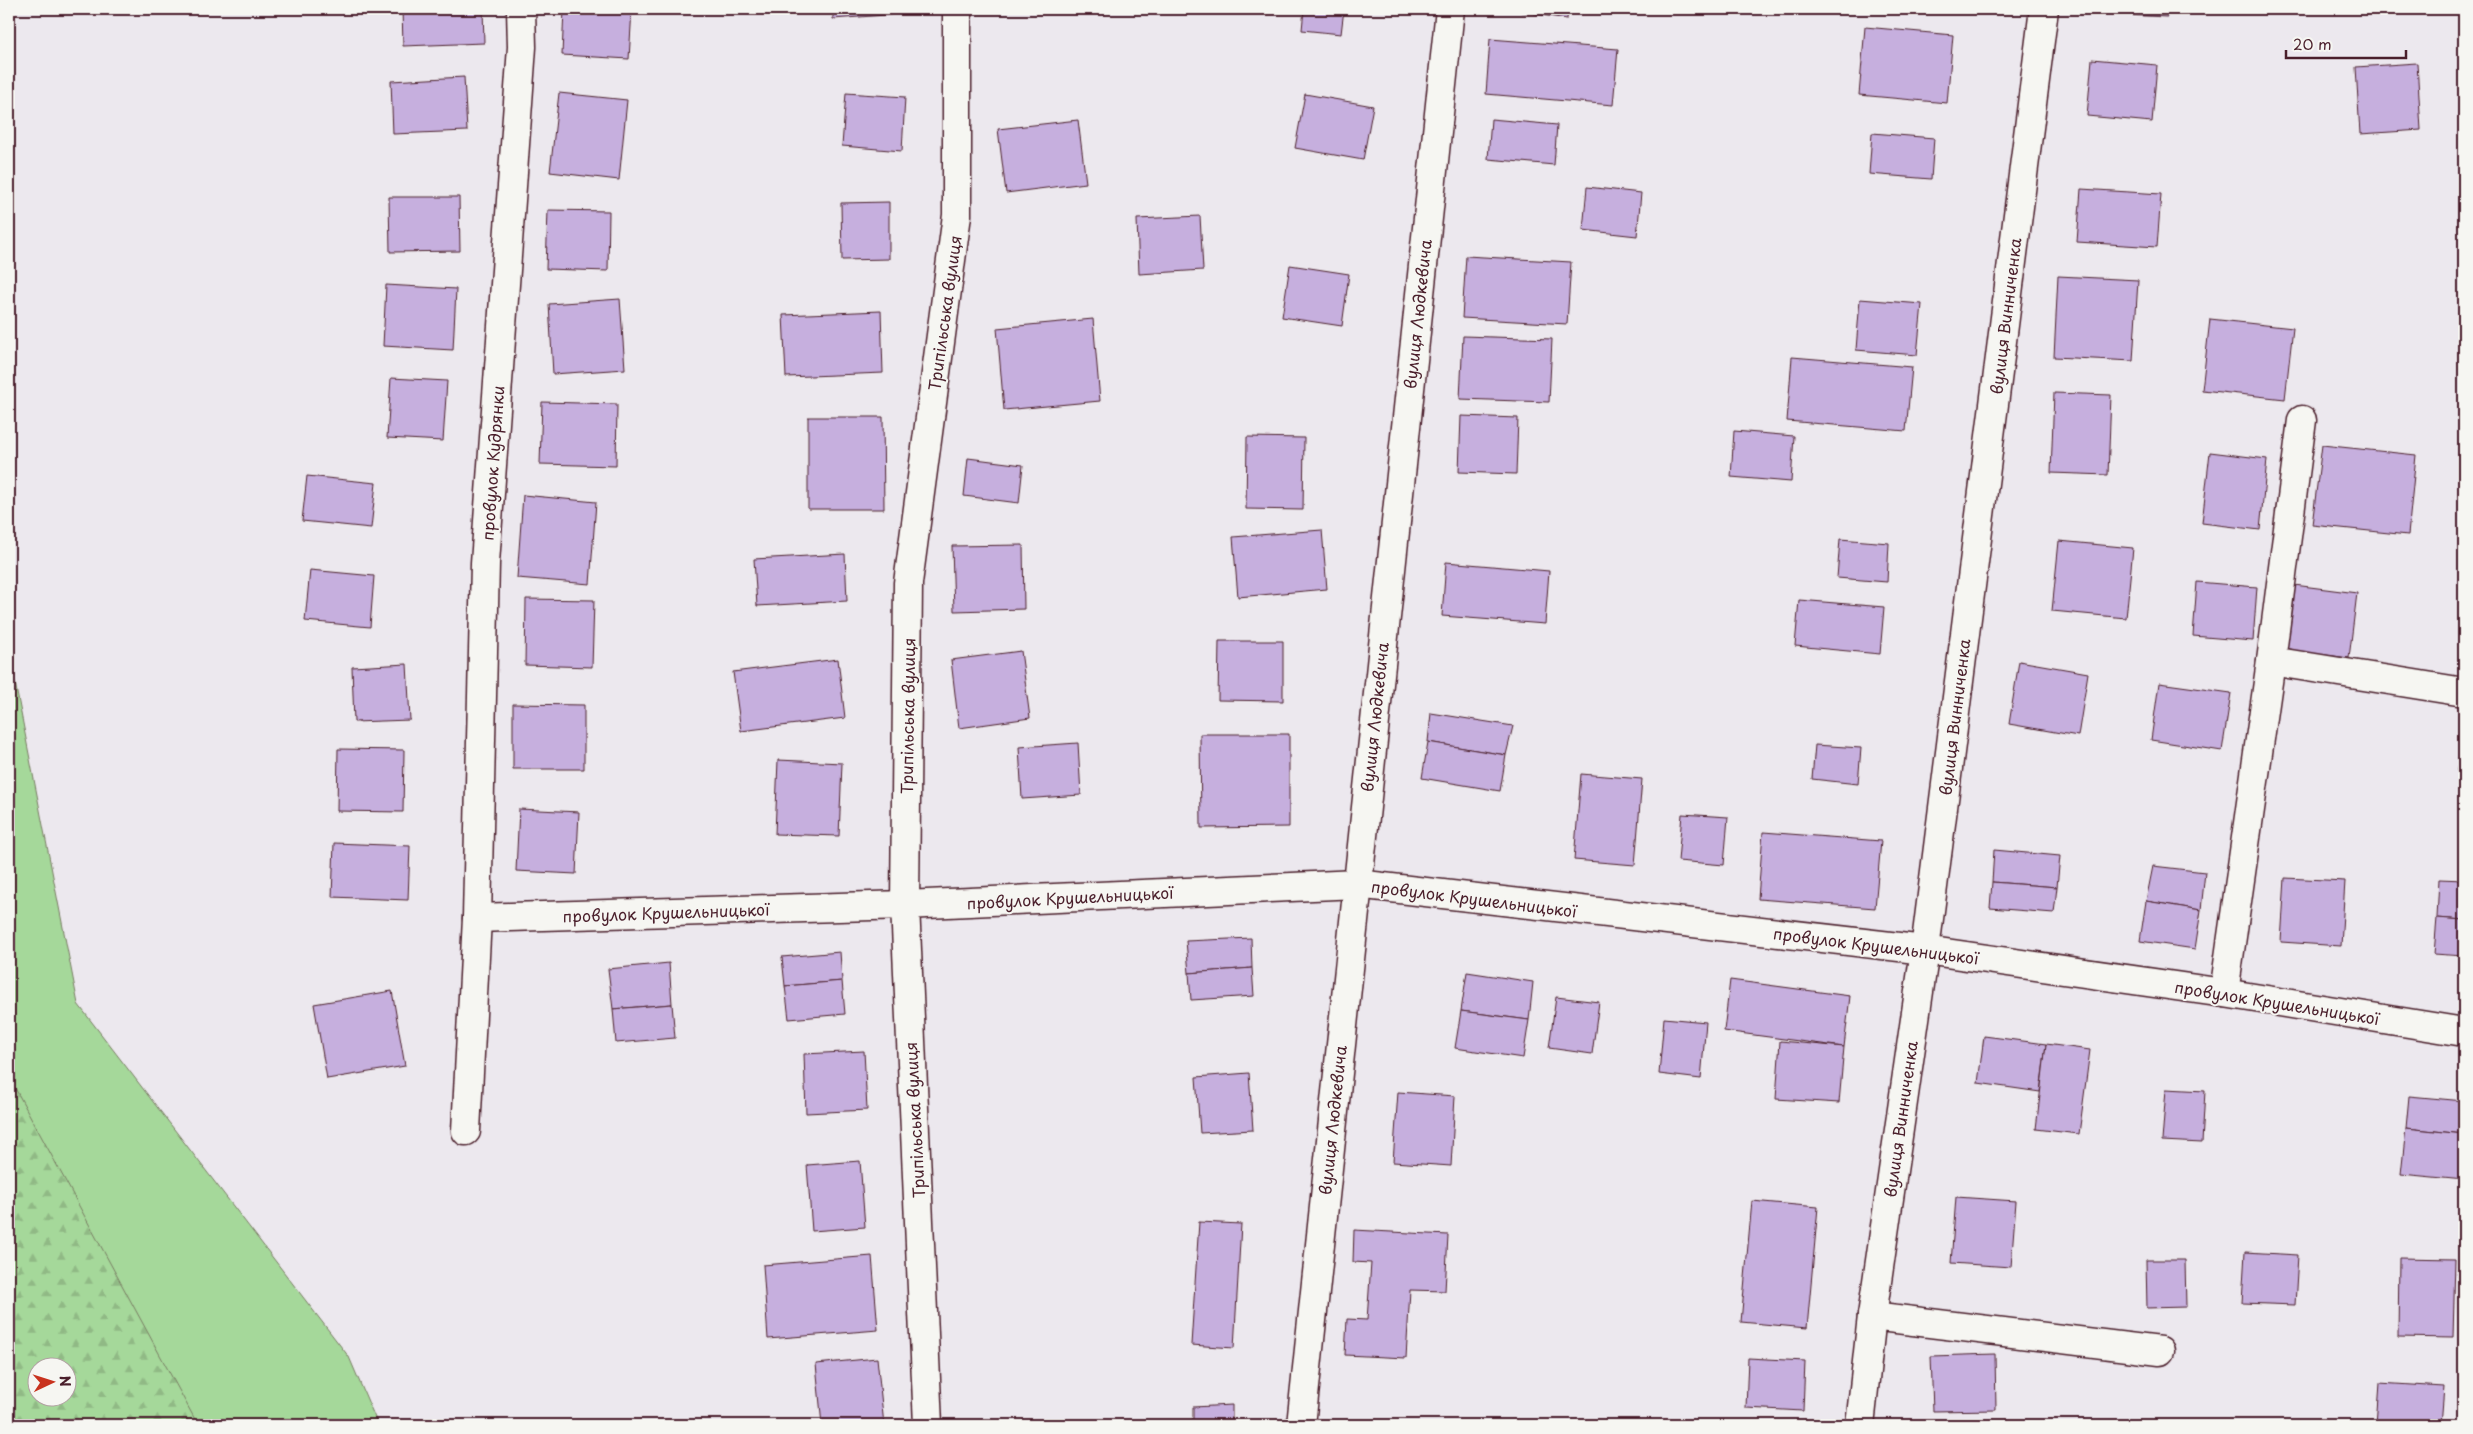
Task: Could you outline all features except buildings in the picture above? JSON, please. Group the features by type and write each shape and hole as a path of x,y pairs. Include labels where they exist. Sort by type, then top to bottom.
{"street":[{"name":"провулок Кудрянки","path":"466,1131 477,918 485,563 521,57 521,9"},
{"name":"Трипільська вулиця","path":"928,1425 905,905 908,583 957,215 957,9"},
{"name":"вулиця Людкевича","path":"1301,1425 1356,884 1450,9"},
{"name":"вулиця Винниченка","path":"1860,1425 1872,1316 1925,950 2044,9"},
{"path":"2224,993 2272,661 2302,420"},
{"path":"2272,661 2464,692"},
{"name":"провулок Крушельницької","path":"477,918 905,905 1356,884 1925,950 2224,993 2464,1032"},
{"path":"1872,1316 2160,1351"}],"green space":[{"path":"9,652 78,1004 349,1357 378,1425 9,1425"},
{"path":"9,1077 198,1425 9,1425"}]}
